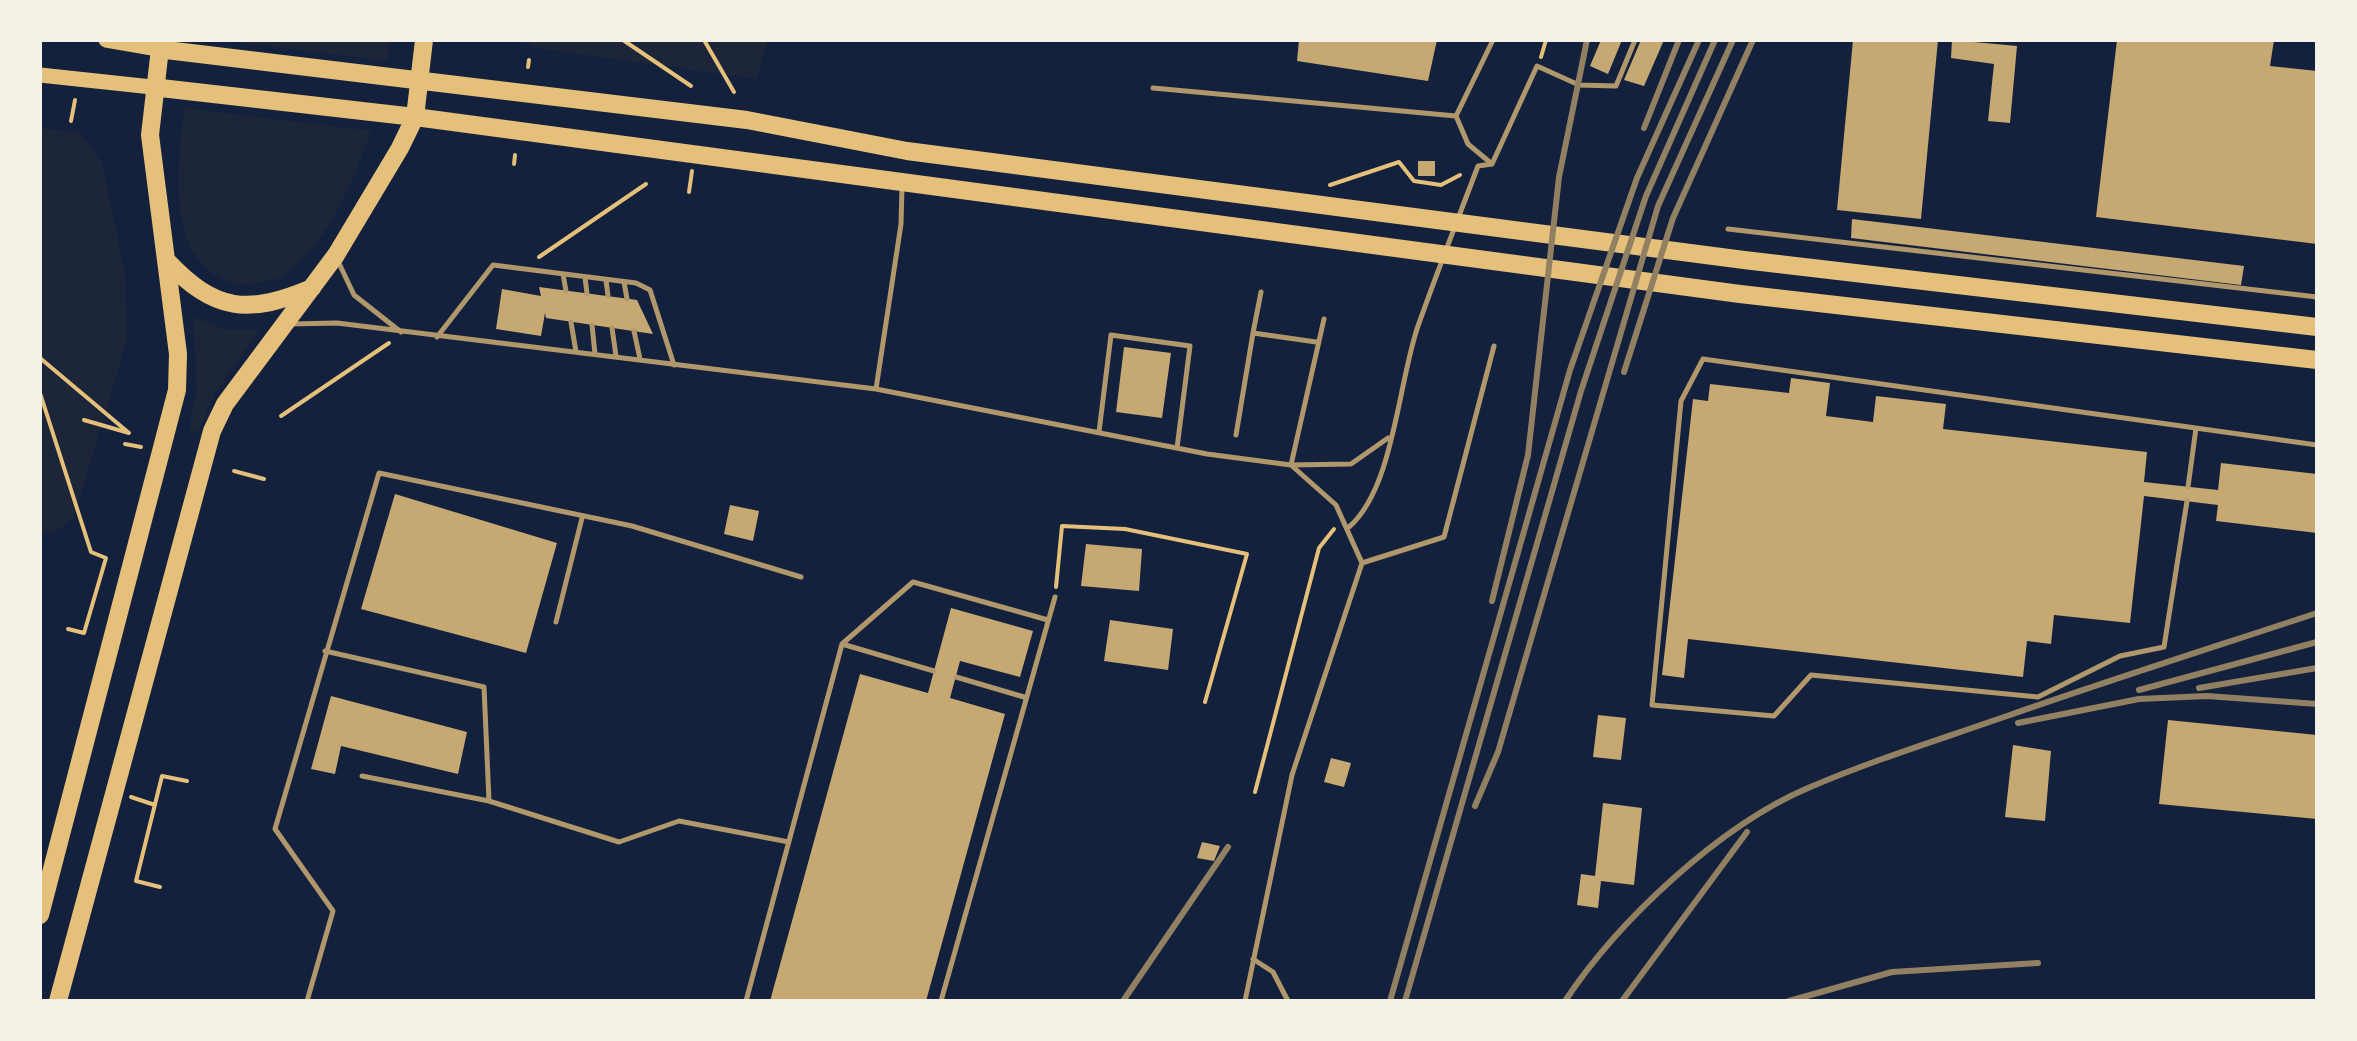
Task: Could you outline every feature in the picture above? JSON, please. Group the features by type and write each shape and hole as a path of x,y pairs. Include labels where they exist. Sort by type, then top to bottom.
{"main road":[{"path":"106,40 747,120 906,151 1744,260 2317,327"},
{"path":"61,1000 212,431 226,404 336,255 415,117 423,78 424,40"},
{"path":"40,914 173,418 178,354 150,136 152,87 160,44"},
{"path":"40,75 415,117 1740,294 2317,360"},
{"path":"166,260 190,286 210,298 237,306 282,301 312,288"}],"lane":[{"path":"1492,164 1468,144 1456,116 1493,40"},
{"path":"1492,164 1537,66 1579,85 1616,86 1635,40"},
{"path":"1153,88 1456,116"},
{"path":"1348,527 1366,512 1416,329 1478,166 1492,164"},
{"path":"876,388 901,224 902,184"},
{"path":"1728,229 2317,297"},
{"path":"336,255 354,295 403,334"},
{"path":"437,337 493,266 522,269 624,282 650,290 674,365"},
{"path":"563,274 566,291"},
{"path":"585,277 587,294"},
{"path":"606,280 608,296"},
{"path":"624,282 628,299"},
{"path":"1236,435 1262,292"},
{"path":"1290,464 1324,318"},
{"path":"571,322 576,352"},
{"path":"286,324 336,323 876,388 1177,448 1290,464 1350,464 1388,438"},
{"path":"592,325 596,354"},
{"path":"612,328 616,356"},
{"path":"634,332 640,359"},
{"path":"1253,333 1316,342"},
{"path":"1098,432 1112,335 1190,346 1177,448"},
{"path":"1362,563 1444,537 1494,346"},
{"path":"2188,501 2164,647 2120,656 2038,697 1811,675 1774,716 1652,705 1681,402 1703,360 2317,444"},
{"path":"2188,487 2196,428"},
{"path":"1246,1001 1292,775 1362,563 1336,505 1290,464"},
{"path":"307,1001 333,911 275,829 379,473 632,526 801,577"},
{"path":"556,622 582,517"},
{"path":"746,1001 842,644 913,582 1048,620"},
{"path":"941,1001 1055,597"},
{"path":"842,644 934,671"},
{"path":"326,652 484,687 489,801"},
{"path":"956,677 1024,697"},
{"path":"362,776 489,801 619,842 679,821 789,842"},
{"path":"1252,958 1273,972 1288,1001"}],"path":[{"path":"623,40 691,86"},
{"path":"704,40 734,92"},
{"path":"71,121 75,100"},
{"path":"514,164 515,155"},
{"path":"1330,184 1398,162 1414,181 1440,185 1478,166"},
{"path":"522,269 646,184"},
{"path":"281,416 403,334"},
{"path":"40,358 129,433 84,420"},
{"path":"40,393 91,552 106,558 84,634 68,629"},
{"path":"234,471 264,479"},
{"path":"1255,792 1319,548 1344,518"},
{"path":"1055,597 1062,526 1125,529 1247,554 1204,702"},
{"path":"160,887 136,881 162,776 187,781"}],"shaded area":[{"path":"223,40 388,40 387,61"},
{"path":"520,40 768,40 757,79 536,48"},
{"path":"184,108 372,131 329,224 305,256 285,274 263,282 233,283 211,272 195,255 185,233 178,183"},
{"path":"40,128 81,133 102,163 125,273 127,340 74,517 53,534 40,532"},
{"path":"193,316 224,330 260,329 215,393 199,430 194,432 189,429 197,389"}],"building":[{"path":"1299,40 1437,40 1428,81 1297,61"},
{"path":"1601,40 1622,40 1608,74 1590,66"},
{"path":"1641,40 1664,40 1644,86 1624,80"},
{"path":"1853,40 1938,40 1921,219 1837,210"},
{"path":"1952,40 2017,46 2010,123 1988,121 1994,64 1951,58"},
{"path":"2117,40 2274,40 2270,66 2317,71 2317,244 2096,217"},
{"path":"1418,161 1435,161 1435,176 1418,176"},
{"path":"1852,219 2244,266 2241,285 1851,238"},
{"path":"539,287 637,300 653,334 546,318 545,313 541,336 496,329 502,289 541,296"},
{"path":"1124,347 1171,353 1162,418 1116,412"},
{"path":"1791,378 1830,383 1826,416 1873,422 1876,396 1946,404 1943,429 2147,452 2144,482 2218,490 2221,463 2317,474 2317,533 2216,521 2218,505 2144,496 2130,623 2054,615 2051,644 2027,641 2023,677 1688,639 1684,678 1662,675 1693,399 1708,401 1710,384 1789,393"},
{"path":"395,494 557,543 526,653 361,609"},
{"path":"730,505 759,511 753,541 724,534"},
{"path":"1086,544 1142,549 1139,591 1081,586"},
{"path":"951,608 1033,631 1020,677 960,661 950,698 1005,714 926,1001 770,1001 860,674 928,693"},
{"path":"1110,620 1173,629 1168,670 1104,661"},
{"path":"331,696 467,732 458,774 341,746 335,774 311,769"},
{"path":"1598,715 1626,718 1621,760 1593,757"},
{"path":"2168,720 2317,735 2317,819 2159,804"},
{"path":"2013,745 2051,751 2045,821 2005,817"},
{"path":"1331,758 1351,763 1344,787 1324,782"},
{"path":"1603,803 1642,808 1634,885 1601,881 1598,908 1577,905 1581,874 1595,876"},
{"path":"1202,842 1220,846 1214,861 1197,858"}],"railway":[{"path":"1492,601 1528,455 1559,177 1587,40"},
{"path":"1644,128 1679,40"},
{"path":"1390,1001 1570,370 1637,178 1699,40"},
{"path":"1405,1001 1581,391 1646,196 1715,40"},
{"path":"1475,806 1498,752 1658,206 1733,40"},
{"path":"1624,372 1673,218 1753,40"},
{"path":"1565,1001 1642,908 1706,851 1774,805 1907,750 2317,613"},
{"path":"2139,690 2317,642"},
{"path":"2199,688 2317,668"},
{"path":"2018,723 2139,699 2207,696 2317,704"},
{"path":"1622,1001 1747,832"},
{"path":"1123,1001 1228,847"},
{"path":"1789,1001 1892,972 2038,963"}]}
